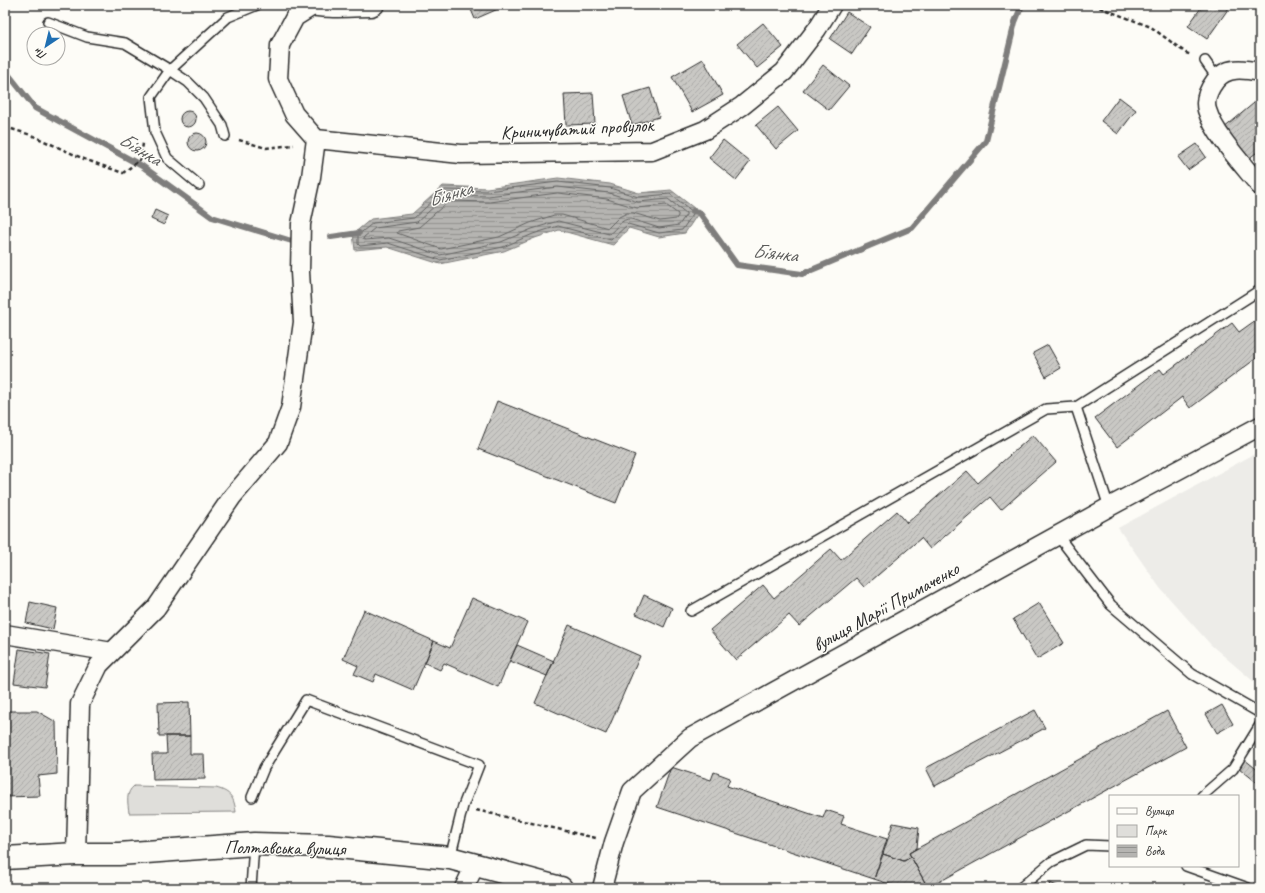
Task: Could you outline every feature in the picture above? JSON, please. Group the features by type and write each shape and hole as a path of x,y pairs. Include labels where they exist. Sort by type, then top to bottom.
{"main road":[{"name":"Полтавська вулиця","path":"5,858 76,854 119,854 254,844 328,846 450,858 561,888"}],"street":[{"path":"76,854 80,704 99,664 156,608 232,497 278,443 291,407 303,322 300,272 301,224 311,177 316,139 294,114 278,79 280,45 295,17 309,6 343,8 372,7 375,5"},
{"name":"Криничуватий провулок","path":"316,139 461,154 652,150 705,130 742,106 784,72 817,29 832,5"},
{"path":"1260,72 1233,69 1217,78 1208,89 1206,109 1216,130 1260,186"},
{"name":"вулиця Марії Примаченко","path":"602,888 614,842 632,791 690,738 1109,507 1260,426"},
{"path":"5,634 112,652"},
{"path":"464,888 475,865"}],"lane":[{"path":"199,185 167,158 155,132 151,97 170,70 228,17 257,5"},
{"path":"48,22 87,37 125,43 170,70 188,82 204,98 222,125 225,136"},
{"path":"1205,61 1217,78"},
{"path":"691,611 1046,409 1076,408 1260,290"},
{"path":"1076,408 1109,507"},
{"path":"1058,536 1111,605 1192,674 1260,713"},
{"path":"252,798 264,768 306,700 479,765 463,806 450,858"},
{"path":"1203,795 1233,769 1260,725"},
{"path":"251,888 254,844"},
{"path":"1020,888 1022,884 1051,862 1086,845 1109,846"},
{"path":"1189,867 1248,888"}],"path":[{"path":"1093,5 1151,27 1186,52 1205,61"},
{"path":"5,127 31,135 123,173 141,159 143,140 155,132"},
{"path":"266,148 295,145"},
{"path":"463,806 614,842"}],"shaded area":[{"path":"1260,451 1260,687 1211,645 1160,588 1118,528"}],"green space":[{"path":"134,786 216,788 225,791 231,796 236,812 129,813 128,795"}],"water":[{"path":"558,178 610,184 639,193 671,190 699,212 685,233 659,237 629,228 613,245 559,230 504,251 440,264 387,247 355,250 353,234 371,219 412,214 443,186 487,188"}],"building":[{"path":"469,5 504,5 505,6 475,19"},
{"path":"1203,5 1231,5 1207,39 1188,26"},
{"path":"847,12 870,27 852,54 830,39"},
{"path":"763,23 783,47 757,68 737,44"},
{"path":"703,59 723,95 692,112 672,77"},
{"path":"823,65 849,86 829,110 803,90"},
{"path":"650,88 659,117 632,125 623,96"},
{"path":"593,93 595,124 566,125 564,94"},
{"path":"1119,97 1136,110 1118,134 1101,121"},
{"path":"1260,98 1260,150 1248,159 1223,129"},
{"path":"778,107 798,131 776,149 756,125"},
{"path":"185,111 191,111 196,116 194,125 191,127 185,127 180,122 180,116"},
{"path":"197,133 203,136 206,142 203,148 197,151 191,148 188,142 191,136"},
{"path":"723,140 750,162 736,180 709,158"},
{"path":"1197,144 1206,157 1188,170 1178,157"},
{"path":"155,210 168,216 164,225 151,219"},
{"path":"1260,317 1260,359 1258,357 1190,408 1182,397 1117,447 1095,418 1160,369 1164,374 1232,323 1239,332"},
{"path":"1048,345 1061,368 1046,377 1033,353"},
{"path":"497,401 635,455 616,503 478,449"},
{"path":"1033,435 1056,462 1001,510 990,497 930,549 921,538 864,587 856,578 799,626 789,615 736,660 710,630 763,585 774,598 831,549 841,560 897,511 907,523 967,471 978,483"},
{"path":"644,595 672,608 664,627 636,614"},
{"path":"472,598 527,622 498,687 444,663 440,670 425,663 434,641 450,648"},
{"path":"30,602 57,608 53,629 26,623"},
{"path":"1039,603 1064,643 1037,659 1013,619"},
{"path":"364,610 434,641 413,690 376,674 373,682 354,674 358,666 343,659"},
{"path":"569,625 640,656 606,734 535,703"},
{"path":"517,645 554,661 547,676 510,661"},
{"path":"19,649 50,654 45,687 14,683"},
{"path":"189,702 190,736 159,736 158,703"},
{"path":"1222,705 1233,724 1217,733 1206,714"},
{"path":"1035,710 1045,728 935,786 926,768"},
{"path":"5,711 37,711 56,722 57,774 38,776 40,796 5,797"},
{"path":"1167,711 1186,747 928,888 909,853"},
{"path":"166,736 190,736 190,754 204,754 205,779 153,780 152,754 167,754"},
{"path":"1244,759 1260,772 1260,785 1239,768"},
{"path":"671,767 711,780 714,772 730,778 727,786 823,818 826,810 844,816 841,824 887,839 874,879 657,807"},
{"path":"893,823 919,828 917,848 909,853 911,857 904,861 883,854"},
{"path":"883,854 904,861 911,857 928,888 901,888 874,879"},
{"path":"1050,883 1062,888 1048,888"}],"waterway":[{"name":"Біянка","path":"693,211 699,212 737,265 802,274 912,228 986,141 1015,22 1022,5"},
{"name":"Біянка","path":"5,70 35,108 142,166 212,217 295,242"},
{"name":"Біянка","path":"331,237 359,233"}]}
